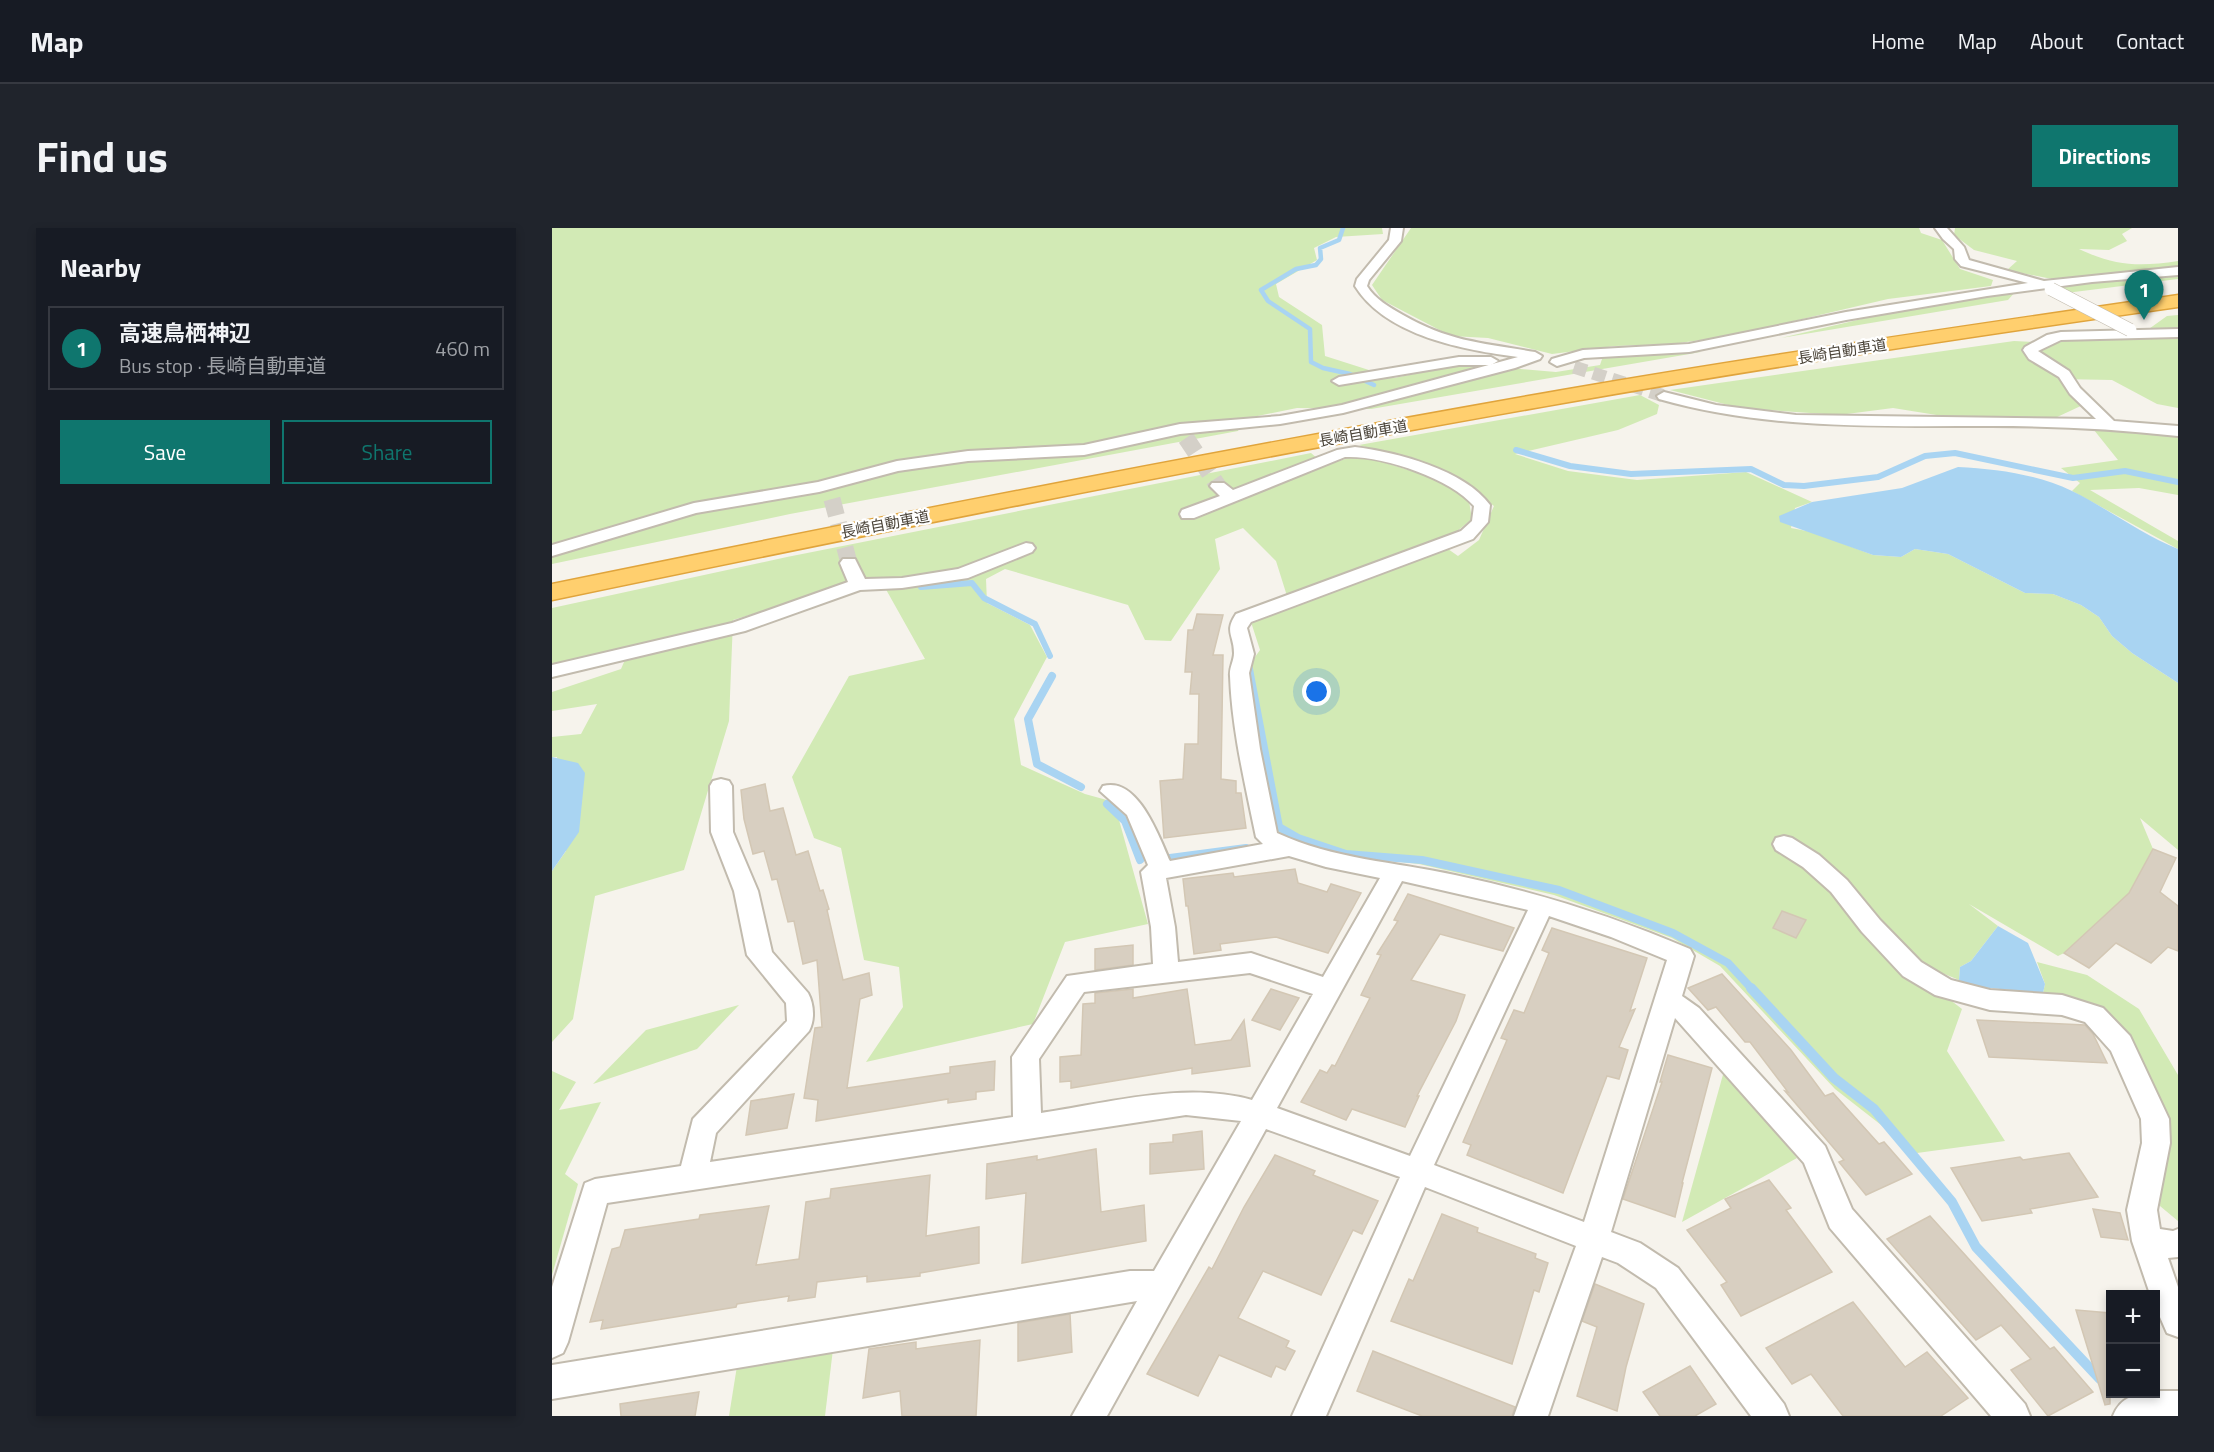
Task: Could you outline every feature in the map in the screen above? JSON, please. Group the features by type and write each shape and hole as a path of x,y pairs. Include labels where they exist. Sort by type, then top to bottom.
{"highway":[{"name":"長崎自動車道","path":"552,575 1044,478 1538,389 1841,340 2178,291"},
{"name":"長崎自動車道","path":"552,592 1050,491 1549,399 1855,348 2178,301"}],"street":[{"path":"1397,228 1395,241 1363,279 1361,286 1369,299 1443,339 1534,356 1574,368"},
{"path":"1941,228 1948,239 1960,247 1961,259 1965,263 2036,280 2134,332"},
{"path":"1557,362 1583,354 1689,348 1900,305 2047,287 2092,278 2178,271"},
{"path":"2110,424 2075,391 2064,374 2034,356 2030,350 2052,338 2061,336 2134,332 2162,335 2178,333"},
{"path":"1339,381 1459,362 1499,361 1534,356"},
{"path":"552,550 694,508 819,487 929,460 1084,450 1343,409 1510,365 1534,356"},
{"path":"1665,396 1716,410 1788,418 1833,421 2110,424 2178,431"},
{"path":"1188,514 1224,491 1352,450 1434,473 1471,493 1482,505 1480,522 1467,535 1243,618 1238,628 1244,654 1239,673 1249,749 1267,837 1288,848 1335,862 1427,877 1543,904 1632,933 1681,956 1593,1240 1530,1416"},
{"path":"819,487 832,499"},
{"path":"552,671 684,642 738,627 858,585 902,583 962,574 1026,548"},
{"path":"849,563 858,585"},
{"path":"693,1176 703,1128 800,1024 799,1000 760,955 746,891 723,832 721,786"},
{"path":"1111,791 1136,811 1162,870"},
{"path":"1784,844 1811,861 1839,886 1871,926 1912,969 1944,988 1990,1000 2062,1005 2094,1015 2121,1044 2155,1119 2156,1143 2142,1210 2147,1241 2161,1285 2178,1322"},
{"path":"1166,972 1163,927 1153,872 1288,848"},
{"path":"1089,1416 1395,873"},
{"path":"1309,1416 1417,1171 1543,904"},
{"path":"1027,1128 1025,1057 1076,983 1251,963 1328,989"},
{"path":"1668,1000 1690,1015 1815,1155 1841,1218 2013,1416"},
{"path":"552,1342 557,1310 595,1192 1186,1103 1231,1107 1259,1114 1417,1171 1629,1253 1667,1278 1772,1416"},
{"path":"2147,1241 2178,1244"},
{"path":"552,1382 1130,1286 1162,1286"},
{"path":"2136,1412 2178,1408"}],"green space":[{"path":"552,228 1382,228 1383,234 1336,237 1314,248 1317,260 1276,284 1279,297 1322,325 1325,356 1394,378 1464,364 1556,372 1600,365 1603,356 1701,352 1371,409 1297,408 1243,419 1238,431 790,514 552,564"},
{"path":"1411,228 1919,228 1921,233 1942,240 1960,269 1993,280 1991,286 1888,299 1730,336 1672,344 1615,346 1552,354 1488,338 1451,336 1382,300 1372,285"},
{"path":"1955,228 2132,228 2122,234 2127,241 2109,250 2079,249 2104,259 2127,264 2178,261 2178,267 2052,279 2007,270 2017,261 1974,250 1954,235"},
{"path":"2178,274 2178,279 2066,293 2055,286"},
{"path":"2015,292 2008,300 1781,338 1904,309"},
{"path":"2178,315 2178,408 2157,404 2112,380 2059,379 2085,404 2055,418 1949,417 1893,408 1839,415 1740,408 1670,390 2014,341 2057,343 2083,337 2139,336 2167,316"},
{"path":"1640,395 1659,405 1657,414 1618,430 1515,454 1568,471 1637,480 1746,472 1812,502 1795,508 1791,528 1812,532 1873,555 1901,557 1915,549 1948,554 2025,593 2053,594 2081,605 2099,617 2112,636 2132,653 2178,683 2178,850 2140,818 2153,849 2129,893 2058,956 1969,904 1998,926 1971,961 1960,967 1959,980 1884,949 1962,1009 1947,1051 2005,1141 1917,1153 1835,1089 1720,966 1672,938 1554,895 1419,864 1348,856 1273,834 1245,671 1260,650 1251,622 1448,549 1458,556 1479,540 1494,506 1449,473 1359,445"},
{"path":"2094,430 2178,435 2178,495 2139,488 2090,490 2178,541 2178,549 2072,491 2080,483 2061,468 2118,460"},
{"path":"1311,453 1325,465 1359,455 1435,478 1469,501 1472,519 1456,532 1287,596 1276,561 1243,528 1215,539 1220,569 1171,641 1145,640 1128,605 1005,569 986,579 987,603 1030,625 1047,657 1014,719 1021,765 1085,794 1114,802 1148,924 1065,942 1033,1024 866,1062 903,1007 899,967 864,960 841,848 814,838 792,777 849,676 925,659 879,577 733,620 729,721 684,870 595,896 573,1019 552,1042 552,871 566,851 557,757 552,757 552,737 581,734 597,704 552,711 552,692 621,669 630,648 552,664 552,608 787,557"},
{"path":"2037,962 2087,975 2139,1009 2178,1075 2178,1221 2154,1201 2171,1141 2133,1045 2096,1009 2043,993 2045,984"},
{"path":"739,1005 697,1049 593,1084 646,1030"},
{"path":"552,1071 576,1082 559,1110 601,1102 565,1174 578,1184 552,1275"},
{"path":"1724,1071 1797,1158 1682,1222"},
{"path":"833,1349 825,1416 729,1416 737,1366"}],"water":[{"path":"1958,467 2016,473 2058,485 2178,549 2178,683 2132,653 2112,636 2099,617 2081,605 2053,594 2025,593 1948,554 1915,549 1901,557 1873,555 1780,522 1779,516 1812,502 1902,488"},
{"path":"552,757 578,763 585,773 579,832 552,871"},
{"path":"1998,926 2028,943 2045,984 2043,993 1969,986 1959,980 1960,967 1971,961"}],"building":[{"path":"1197,614 1223,615 1213,655 1223,655 1221,779 1236,781 1236,793 1241,793 1246,828 1164,838 1160,781 1183,779 1185,744 1198,744 1199,694 1190,694 1192,672 1185,672 1188,630 1193,630"},
{"path":"765,784 770,811 783,808 796,855 808,851 820,891 823,890 829,909 827,910 843,980 869,973 872,995 860,999 847,1088 950,1073 950,1067 995,1061 994,1090 976,1092 976,1099 948,1103 948,1099 816,1121 818,1100 804,1098 815,1028 822,1027 817,960 803,964 794,921 788,922 777,879 772,880 764,851 753,854 744,819 741,790"},
{"path":"2153,849 2176,858 2160,892 2178,906 2178,951 2168,947 2151,963 2116,943 2089,968 2064,953 2129,893"},
{"path":"1295,869 1298,883 1327,892 1331,884 1361,893 1328,953 1276,937 1220,944 1221,950 1194,954 1183,879 1233,873 1234,877"},
{"path":"1408,894 1514,928 1503,951 1440,934 1411,980 1465,995 1456,1021 1417,1096 1419,1096 1405,1127 1352,1109 1346,1120 1301,1102 1320,1070 1327,1073 1332,1065 1335,1066 1370,998 1361,995 1381,955 1377,954 1398,921 1394,920"},
{"path":"1782,911 1806,920 1796,938 1773,928"},
{"path":"1552,928 1647,958 1630,1011 1635,1009 1619,1047 1628,1050 1619,1079 1607,1076 1563,1193 1467,1155 1471,1145 1463,1142 1507,1040 1501,1038 1514,1010 1524,1013 1549,953 1542,950"},
{"path":"1133,945 1133,965 1095,970 1095,949"},
{"path":"1722,974 1791,1050 1825,1096 1833,1093 1879,1144 1884,1142 1912,1174 1866,1195 1839,1162 1844,1160 1785,1091 1788,1092 1750,1042 1745,1042 1716,1007 1708,1010 1688,988"},
{"path":"1133,989 1133,998 1187,989 1195,1045 1231,1040 1244,1020 1250,1066 1192,1074 1192,1068 1071,1088 1071,1081 1060,1082 1060,1057 1081,1055 1083,1004 1095,1003 1095,993"},
{"path":"1271,989 1299,998 1280,1030 1252,1020"},
{"path":"1977,1020 2085,1025 2093,1034 2107,1063 1989,1057"},
{"path":"1668,1055 1712,1068 1675,1217 1623,1199 1662,1082 1660,1082"},
{"path":"794,1094 787,1128 746,1135 751,1101"},
{"path":"1202,1131 1204,1169 1150,1174 1150,1144 1173,1142 1173,1135"},
{"path":"1096,1149 1101,1212 1144,1205 1146,1241 1022,1263 1026,1193 986,1199 987,1164 1037,1156 1037,1160"},
{"path":"2069,1153 2098,1197 2030,1209 2032,1213 1982,1221 1951,1168 2020,1157 2023,1160"},
{"path":"1275,1155 1315,1171 1313,1175 1378,1201 1362,1234 1353,1230 1321,1295 1263,1271 1238,1318 1289,1341 1286,1347 1295,1351 1285,1370 1276,1366 1271,1377 1219,1355 1198,1396 1147,1374 1209,1267 1212,1269 1244,1207"},
{"path":"930,1175 926,1236 979,1227 979,1263 920,1273 920,1276 867,1282 867,1276 817,1282 815,1297 788,1301 789,1296 601,1329 603,1320 590,1322 612,1249 620,1247 625,1230 699,1219 700,1215 769,1206 756,1265 799,1259 806,1202 830,1198 831,1189"},
{"path":"1769,1180 1791,1208 1786,1210 1832,1272 1741,1316 1721,1285 1727,1282 1687,1230 1731,1208 1725,1199"},
{"path":"2093,1209 2120,1213 2128,1240 2101,1237"},
{"path":"1442,1214 1478,1228 1477,1232 1536,1254 1535,1258 1548,1263 1539,1292 1534,1290 1512,1364 1391,1321 1409,1279 1413,1281"},
{"path":"1930,1216 2050,1349 2054,1347 2093,1392 2048,1416 2011,1370 2031,1359 2001,1325 1976,1340 1887,1239"},
{"path":"1595,1284 1644,1304 1626,1367 1617,1411 1577,1396 1597,1327 1582,1321"},
{"path":"1853,1302 1905,1367 1927,1352 1968,1398 1941,1416 1843,1416 1811,1374 1792,1384 1766,1348"},
{"path":"2076,1310 2106,1313 2106,1398 2110,1398 2110,1404 2105,1405"},
{"path":"1070,1314 1072,1352 1018,1361 1018,1323"},
{"path":"980,1340 976,1416 902,1416 900,1391 863,1398 869,1349 916,1342 916,1349"},
{"path":"1373,1351 1515,1407 1512,1416 1422,1416 1357,1391"},
{"path":"1690,1366 1716,1404 1695,1416 1660,1416 1643,1392"},
{"path":"699,1392 695,1416 621,1416 620,1404"}],"waterway":[{"path":"1343,228 1339,240 1320,248 1321,259 1316,265 1296,269 1261,290 1268,301 1310,329 1311,362 1323,368 1350,374 1374,385"},
{"path":"1516,450 1570,466 1631,474 1751,469 1784,485 1804,486 1878,477 1925,456 1955,453 2073,478 2125,471 2178,482"},
{"path":"921,587 972,583 984,598 1035,624 1050,656"},
{"path":"1249,669 1279,827 1298,838 1346,854 1422,860 1559,890 1673,933 1728,963 1752,989"},
{"path":"1052,676 1028,719 1037,764 1081,787"},
{"path":"1107,804 1125,821 1140,860"},
{"path":"1170,858 1246,848"},
{"path":"1751,988 1834,1078 1874,1109 1952,1202 1976,1247 2100,1379 2106,1382"}],"tunnel":[{"path":"1574,367 1664,396"},
{"path":"1186,438 1218,486"},
{"path":"832,499 849,563"}],"place":[{"name":"高速鳥栖神辺","path":"2144,320"}]}
